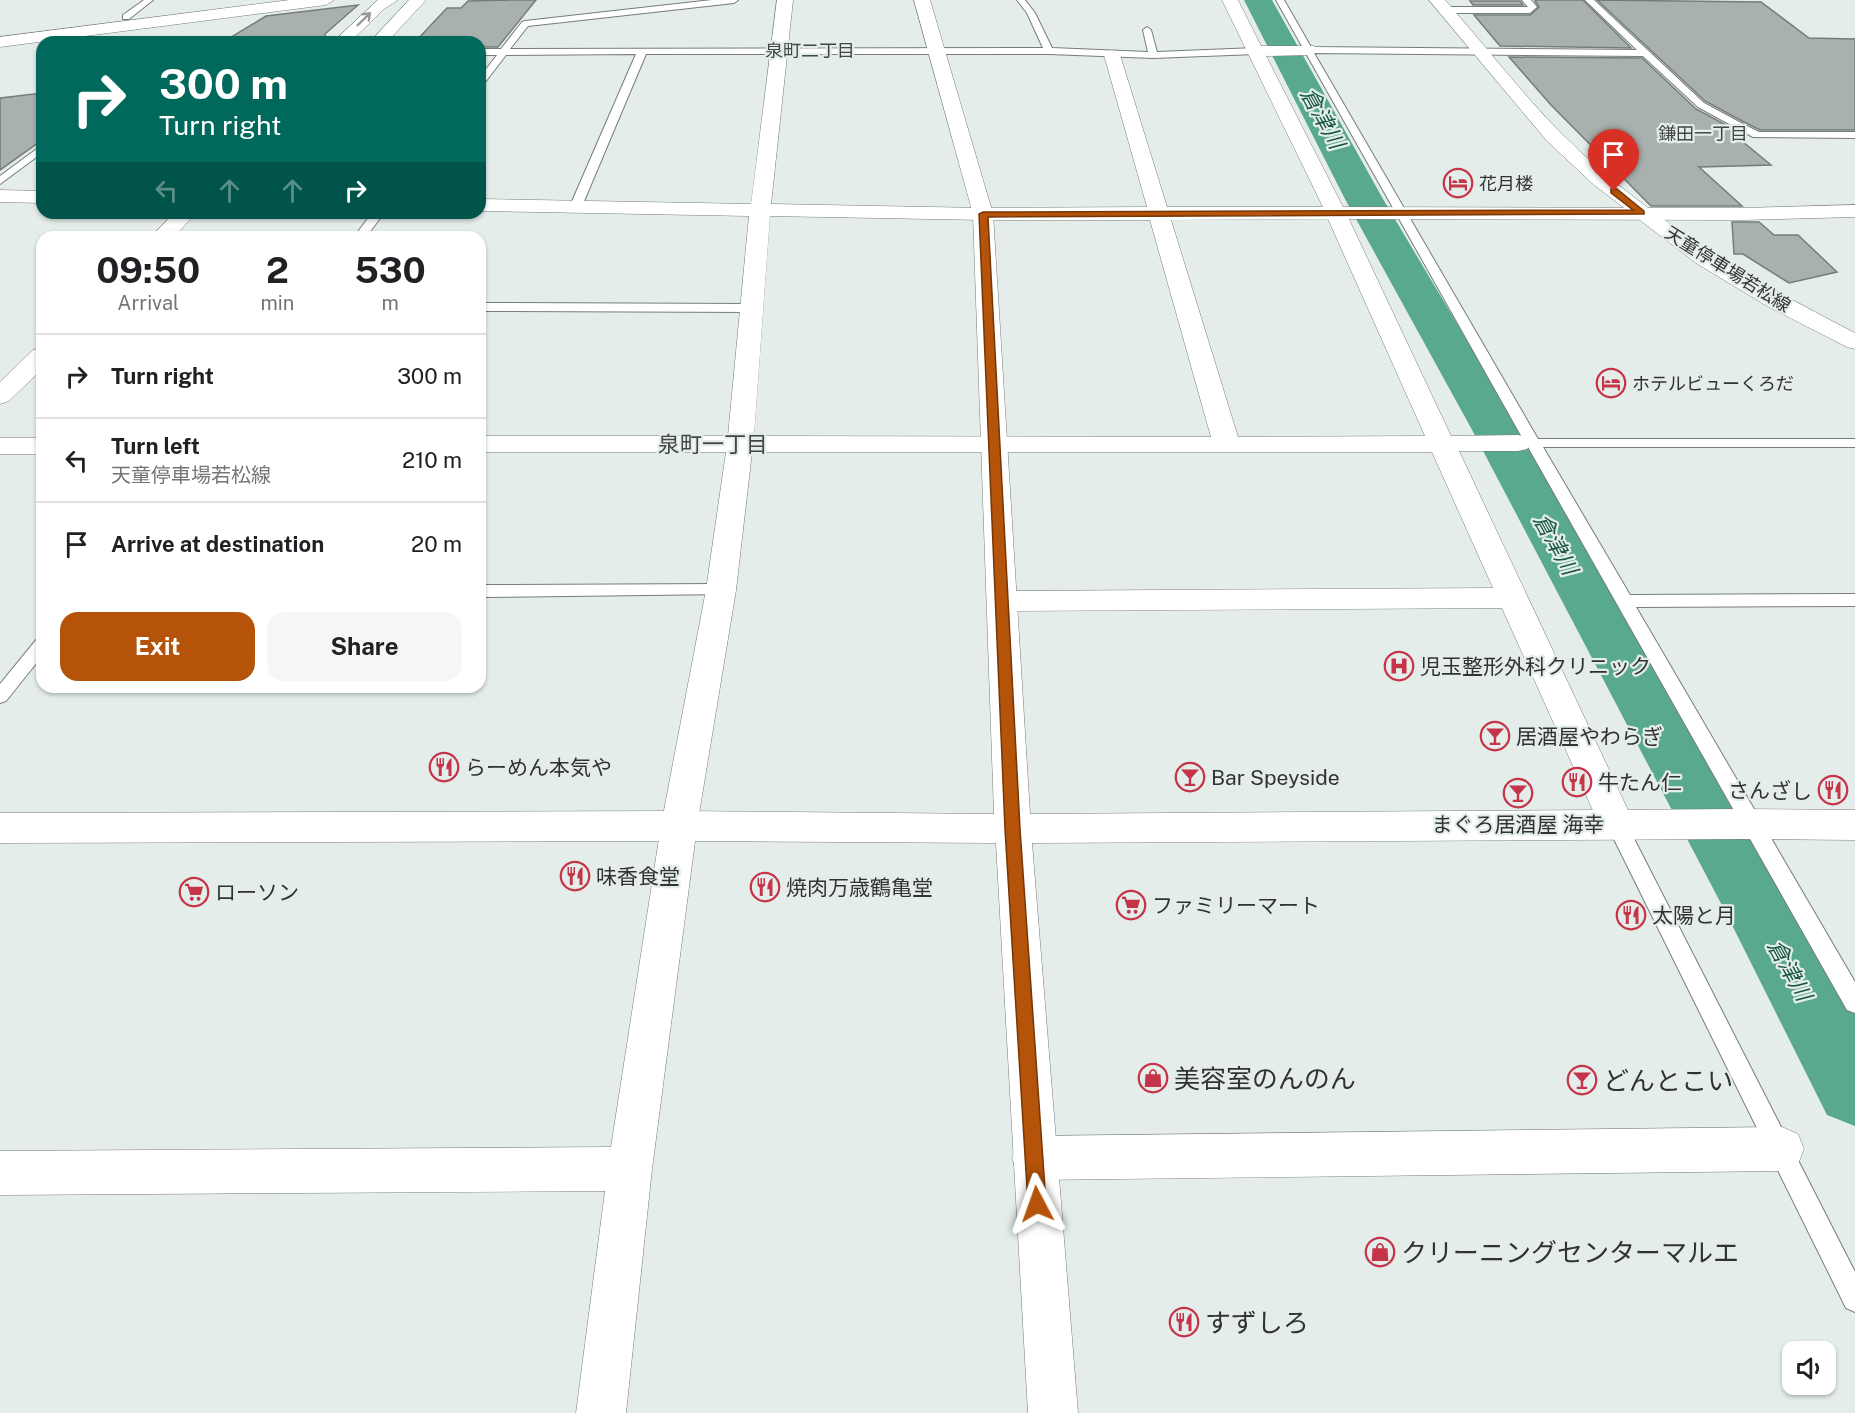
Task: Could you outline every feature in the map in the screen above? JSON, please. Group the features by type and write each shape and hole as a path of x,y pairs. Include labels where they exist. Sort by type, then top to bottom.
{"main road":[{"path":"0,33 257,0"},
{"path":"47,36 326,0"},
{"path":"347,36 378,6 390,0"},
{"path":"384,36 418,0"},
{"path":"601,1413 630,1169 679,826 721,590 740,446 760,210 785,0"},
{"path":"922,0 983,214 1012,829 1053,1413"},
{"path":"1230,0 1261,50 1336,213 1449,444 1512,598 1628,825"},
{"name":"天童停車場若松線","path":"1441,5 1554,137 1600,180 1704,258 1775,301 1855,342"},
{"path":"0,42 36,37"},
{"path":"1261,50 1304,50"},
{"path":"1112,55 1157,215 1227,445"},
{"path":"0,196 36,197"},
{"path":"486,205 983,214 1641,212 1852,214"},
{"path":"168,231 180,219"},
{"path":"0,396 36,361"},
{"path":"486,444 740,446 1525,443"},
{"path":"0,446 36,446"},
{"path":"1002,602 1512,598"},
{"path":"0,828 679,826 1012,829 1855,825"},
{"path":"1034,1158 1782,1149"},
{"path":"0,1173 630,1169"}],"lane":[{"path":"126,17 149,0"},
{"path":"486,76 525,24 668,4 734,0"},
{"path":"1021,0 1049,51"},
{"path":"1280,0 1304,50 1402,214 1525,443 1625,601 1747,825 1855,1003"},
{"path":"1441,5 1530,10 1533,8 1526,0"},
{"path":"1589,0 1701,105 1757,135 1855,135"},
{"path":"1147,30 1153,55"},
{"path":"486,52 1049,51 1153,55 1261,50"},
{"path":"1304,50 1646,53"},
{"path":"576,206 642,52"},
{"path":"0,181 36,153"},
{"path":"486,307 753,308"},
{"path":"1525,443 1855,443"},
{"path":"486,591 721,590"},
{"path":"1625,601 1855,600"},
{"path":"0,696 36,651"},
{"path":"1628,825 1855,1299"}],"building":[{"path":"536,0 498,47 486,47 486,36 421,36 447,8 461,8 468,1"},
{"path":"1583,0 1631,48 1500,46 1474,15 1530,15 1539,7 1535,1"},
{"path":"1597,0 1761,2 1809,38 1855,39 1855,130 1760,130 1742,121 1705,101"},
{"path":"1470,1 1520,1 1523,5 1473,5"},
{"path":"358,5 325,36 233,36 266,16"},
{"path":"1509,57 1642,58 1696,109 1739,132 1731,132 1771,165 1699,167 1742,206 1651,206 1551,105"},
{"path":"36,94 36,144 0,170 0,98"},
{"path":"1732,222 1759,222 1774,235 1798,235 1837,272 1789,283 1743,254 1734,254"}],"waterway":[{"name":"倉津川","path":"1258,0 1364,199 1495,428 1751,892 1855,1088"}],"place":[{"name":"花月楼","path":"1458,183"},
{"name":"ホテルビューくろだ","path":"1611,383"},
{"name":"児玉整形外科クリニック","path":"1399,666"},
{"name":"居酒屋やわらぎ","path":"1495,736"},
{"name":"らーめん本気や","path":"444,767"},
{"name":"Bar Speyside","path":"1190,777"},
{"name":"牛たん仁","path":"1577,782"},
{"name":"さんざし","path":"1833,790"},
{"name":"まぐろ居酒屋 海幸","path":"1518,793"},
{"name":"味香食堂","path":"575,876"},
{"name":"焼肉万歳鶴亀堂","path":"765,887"},
{"name":"ローソン","path":"194,892"},
{"name":"ファミリーマート","path":"1131,905"},
{"name":"太陽と月","path":"1631,915"},
{"name":"美容室のんのん","path":"1153,1078"},
{"name":"どんとこい","path":"1582,1080"},
{"name":"クリーニングセンターマルエ","path":"1380,1252"},
{"name":"すずしろ","path":"1184,1322"}],"district":[{"name":"泉町二丁目","path":"810,50"},
{"name":"鎌田一丁目","path":"1703,133"},
{"name":"泉町一丁目","path":"713,444"}],"route":[{"path":"1037,1204 1012,829 983,214 1641,212 1614,191"}]}
